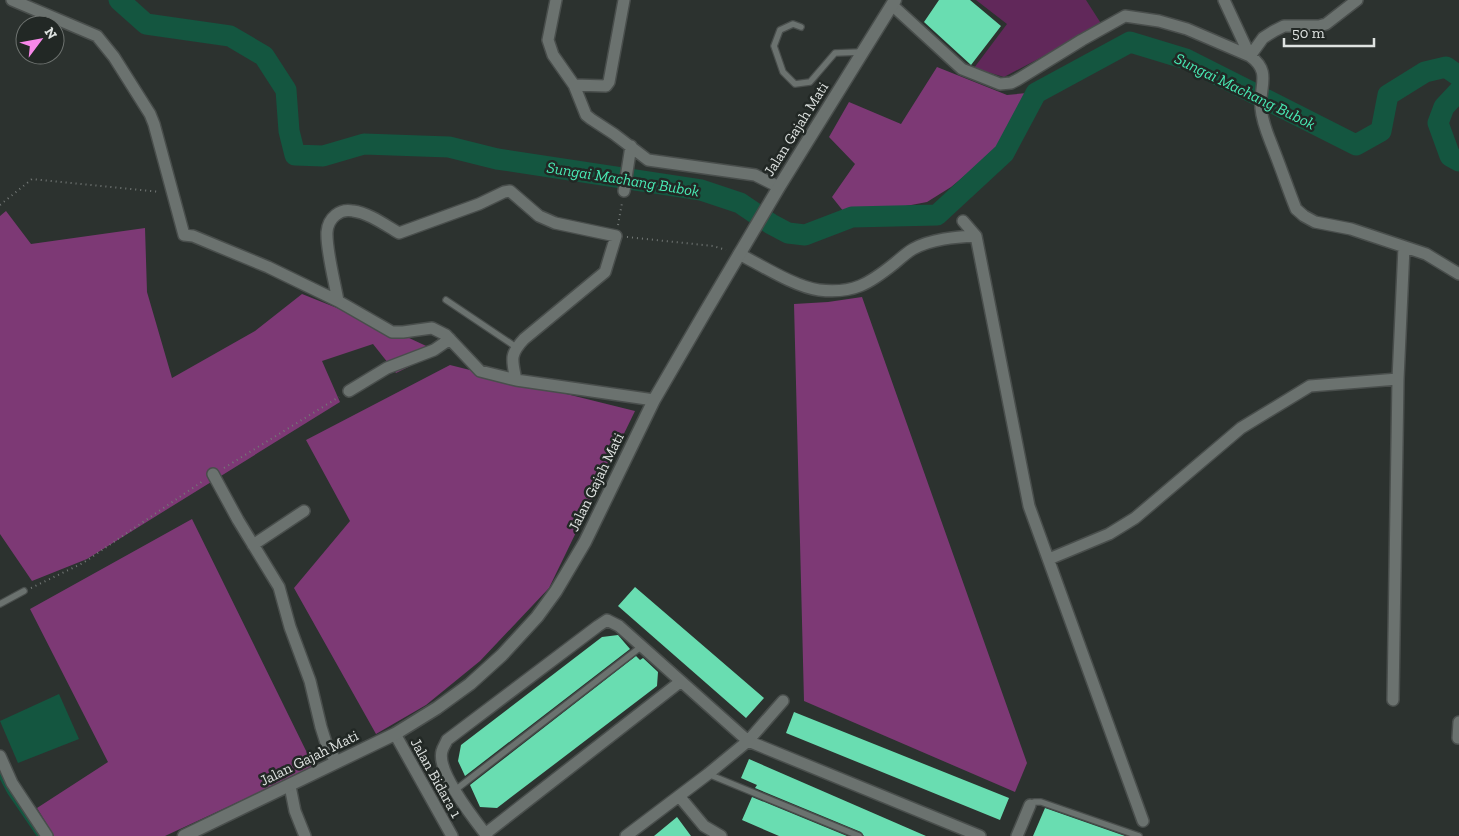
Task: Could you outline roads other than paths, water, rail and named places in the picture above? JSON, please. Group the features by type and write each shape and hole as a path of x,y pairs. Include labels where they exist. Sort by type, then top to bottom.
{"main road":[{"name":"Jalan Gajah Mati","path":"184,836 395,734 437,708 470,684 502,656 537,617 556,591 585,542 654,400 779,187 894,3"}],"street":[{"path":"12,0 97,36 114,57 150,114 184,235 194,236 258,262 338,301 392,332 432,328 446,335 480,371 516,380 654,400"},
{"path":"556,0 548,40 553,55 574,85 586,115 648,160 755,175 779,187"},
{"path":"574,85 606,86 609,82 624,0"},
{"path":"1224,0 1250,56"},
{"path":"1250,56 1263,38 1274,31 1284,26 1319,26 1326,24 1357,0"},
{"path":"894,3 962,69 1000,84 1011,83 1017,80 1082,40 1126,16 1158,21 1187,29 1250,56 1258,62 1262,69 1261,108 1265,127 1296,209 1304,216 1316,222 1351,229 1426,254 1459,274"},
{"path":"624,191 631,146"},
{"path":"338,301 327,231 332,219 337,213 343,211 352,210 362,213 399,233 510,191 539,216 555,223 616,236 605,272 524,339 516,348 511,358 516,380"},
{"path":"963,221 976,236 1029,506 1143,821"},
{"path":"739,254 798,284 818,290 842,291 861,287 873,281 912,249 937,241 976,236"},
{"path":"1393,700 1398,379 1404,247"},
{"path":"349,391 387,368 434,350 450,339"},
{"path":"1049,559 1109,534 1135,518 1241,428 1310,386 1398,379"},
{"path":"213,474 238,520 279,587 290,627 310,681 323,735 328,749 337,762"},
{"path":"253,545 304,511"},
{"path":"680,682 486,835 454,791 442,759 442,750 447,740 607,620 619,626 748,741 980,836"},
{"path":"626,836 680,796 748,741 783,701"},
{"path":"1458,738 1459,722"},
{"name":"Jalan Bidara 1","path":"395,734 452,836"},
{"path":"0,756 12,783 47,836"},
{"path":"290,786 295,811 305,836"},
{"path":"680,796 704,826 714,835"},
{"path":"1017,836 1030,805"}],"lane":[{"path":"800,27 793,24 780,30 774,46 783,72 795,84 810,82 835,53 863,52"},
{"path":"446,300 516,348"},
{"path":"0,604 24,592"},
{"path":"454,791 642,646"},
{"path":"708,774 859,836"},
{"path":"1030,805 1034,802 1041,802 1138,836"}],"waterway":[{"name":"Sungai Machang Bubok","path":"119,0 146,24 230,36 264,56 286,90 289,131 295,155 323,156 364,144 449,147 497,159 701,190 740,203 788,233 805,235 852,217 937,215 1004,153 1036,93 1130,42 1186,59 1356,145 1381,131 1388,95 1425,72 1446,67 1459,76"},
{"name":"Sungai Machang Bubok","path":"1459,91 1444,107 1438,123 1450,156 1459,161"},
{"path":"0,775 9,792 39,836"}]}
